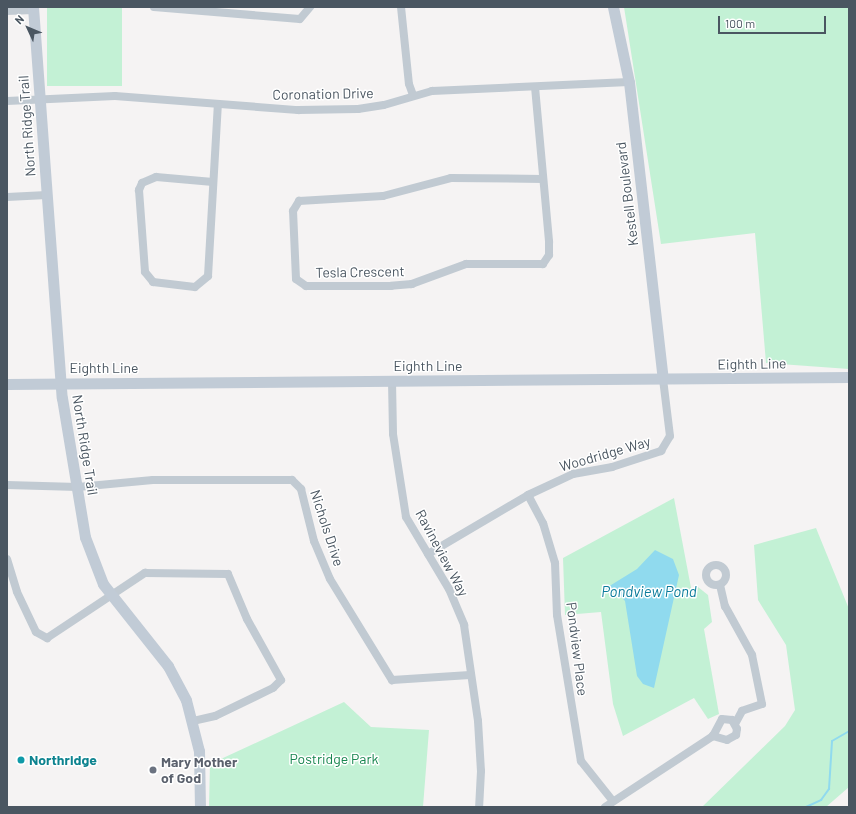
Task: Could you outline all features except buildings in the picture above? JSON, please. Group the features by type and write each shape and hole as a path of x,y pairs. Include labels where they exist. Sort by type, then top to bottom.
{"street":[{"path":"154,7 215,9 300,19 310,7"},
{"path":"401,7 409,84 413,95"},
{"name":"Kestell Boulevard","path":"613,7 629,82 663,379"},
{"path":"7,11 33,8"},
{"name":"North Ridge Trail","path":"33,8 61,383 89,554 112,597 175,676 194,721 200,807"},
{"name":"Coronation Drive","path":"7,101 116,96 298,110 358,108 384,105 413,95 455,89 536,87 629,82"},
{"name":"Tesla Crescent","path":"536,87 549,255 543,264 466,264 412,284 391,286 306,286 296,279 293,211 299,201 383,196 451,178 543,179"},
{"path":"213,182 156,177 142,183 139,190 145,272 153,282 195,288 206,281 213,182 218,104"},
{"path":"7,198 47,195"},
{"name":"Eighth Line","path":"7,384 849,377"},
{"name":"Woodridge Way","path":"428,554 528,495 573,474 612,467 662,451 670,436 663,379"},
{"name":"Ravineview Way","path":"392,381 393,434 406,517 449,589 464,625 481,764 479,807"},
{"name":"Nichols Drive","path":"7,485 78,488 153,480 292,480 301,489 314,540 330,579 392,680 470,675"},
{"name":"Pondview Place","path":"528,495 543,523 555,563 557,615 581,761 612,800"},
{"path":"7,559 17,592 36,632 43,637 52,636 147,573 222,572 230,576 247,619 280,680 267,691 214,716 194,721"},
{"path":"713,736 732,738 736,734 735,724 742,711 762,704 752,655 725,606 720,586"},
{"path":"605,807 612,800 713,736 722,719 735,724"}],"green space":[{"path":"47,7 122,7 122,86 47,86"},
{"path":"624,7 849,7 849,369 766,363 755,233 661,244"},
{"path":"674,498 692,593 698,587 708,595 712,622 704,629 719,714 708,719 694,698 623,736 613,704 601,612 565,615 563,558"},
{"path":"816,528 849,609 849,787 826,807 702,807 785,726 795,710 786,645 758,600 754,545"},
{"name":"Postridge Park","path":"344,702 371,727 429,730 423,807 209,807 210,764"}],"water":[{"name":"Pondview Pond","path":"655,550 673,559 679,575 654,688 643,684 637,676 625,601 616,591 603,590 637,569"}],"waterway":[{"path":"806,807 821,800 829,789 832,741 849,731"}],"place":[{"name":"Northridge","path":"21,760"},
{"name":"Mary Mother of God","path":"153,770"}]}
